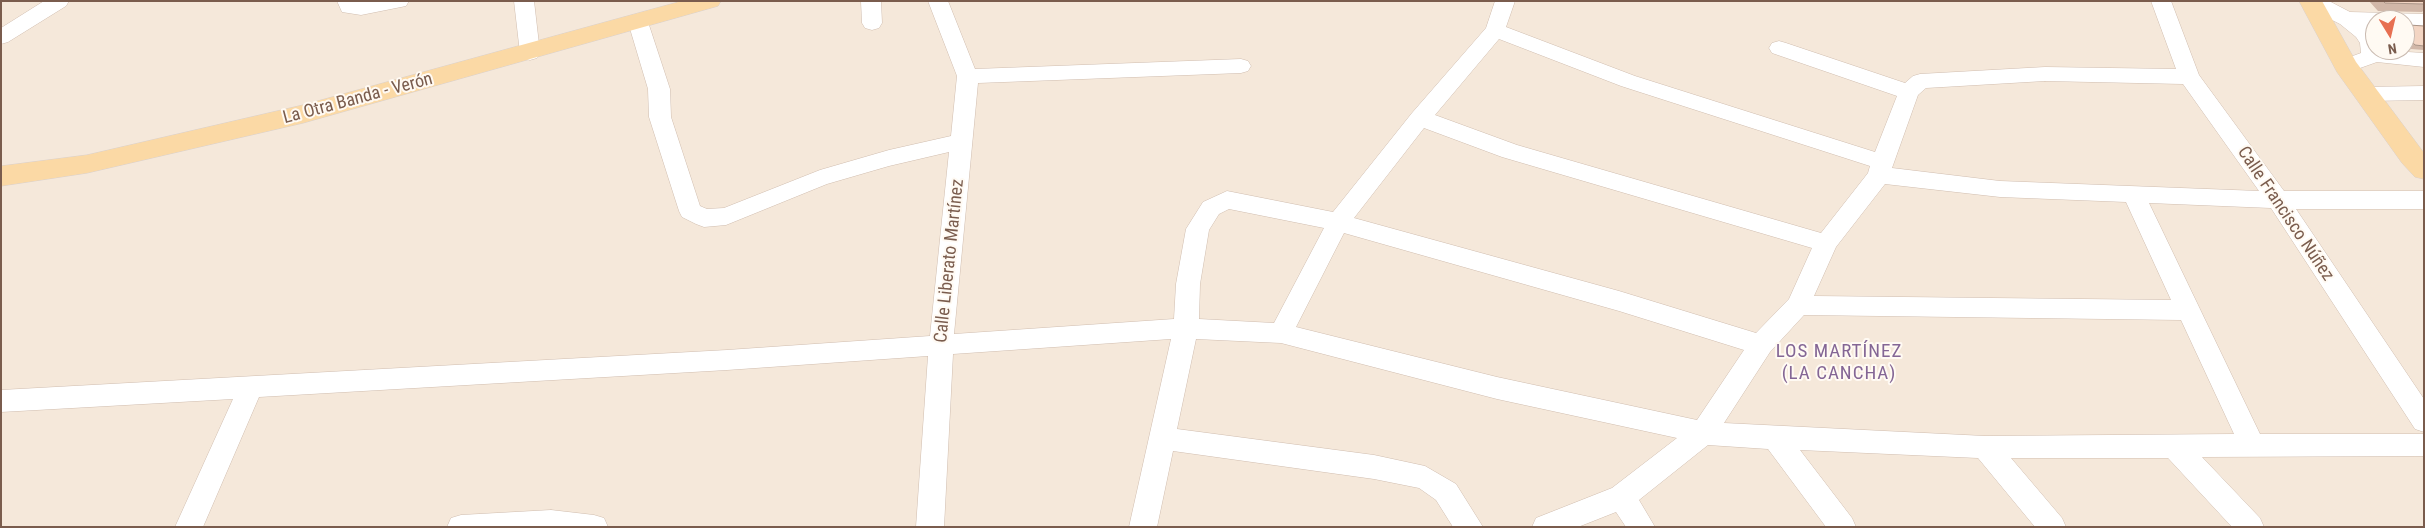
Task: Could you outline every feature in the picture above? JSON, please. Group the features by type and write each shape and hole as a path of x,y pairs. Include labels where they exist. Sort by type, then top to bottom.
{"main road":[{"name":"La Otra Banda - Verón","path":"1,176 87,164 303,114 530,53 710,1"},
{"path":"2311,1 2346,66 2411,156 2424,170"}],"street":[{"path":"1,37 59,1"},
{"path":"347,1 349,7 361,8 398,1"},
{"path":"524,1 530,53"},
{"path":"871,1 872,23"},
{"name":"Calle Liberato Martínez","path":"930,527 940,345 968,76 938,1"},
{"path":"1280,333 1338,222 1420,118 1495,30 1505,1"},
{"name":"Calle Francisco Núñez","path":"2161,1 2189,77 2278,200 2424,421"},
{"path":"2311,1 2347,19 2365,35"},
{"path":"2347,19 2365,19"},
{"path":"638,22 660,89 660,117 690,211 704,218 726,216 829,175 889,158 962,141"},
{"path":"1495,30 1628,81 1880,169 2000,189 2278,200 2424,200"},
{"path":"1779,48 1909,92"},
{"path":"2346,66 2365,60"},
{"path":"968,76 1240,66"},
{"path":"1546,527 1622,497 1703,433 1761,345 1798,305 1826,243 1880,169 1909,92 1920,81 2045,74 2189,77"},
{"path":"2367,94 2424,93"},
{"path":"1420,118 1510,151 1826,243"},
{"path":"2133,193 2252,445"},
{"path":"1143,527 1186,328 1188,284 1198,228 1211,208 1227,200 1266,206 1338,222 1619,301 1761,345"},
{"path":"1798,305 2189,310"},
{"path":"1,401 250,389 1186,328 1280,333 1497,388 1703,433 1985,447 2424,445"},
{"path":"190,527 250,389"},
{"path":"1162,438 1374,467 1425,478 1446,492 1470,527"},
{"path":"1775,438 1842,527"},
{"path":"1985,447 2052,527"},
{"path":"2175,447 2250,527"},
{"path":"1622,497 1641,527"},
{"path":"461,527 551,522 594,527"}],"shaded area":[{"path":"1,1 2424,1 2424,527 1,527"}],"building":[{"path":"2383,1 2424,1 2424,4 2385,3"},
{"path":"2415,25 2424,26 2424,46 2415,45"}],"district":[{"name":"LOS MARTÍNEZ (LA CANCHA)","path":"1839,363"}]}
